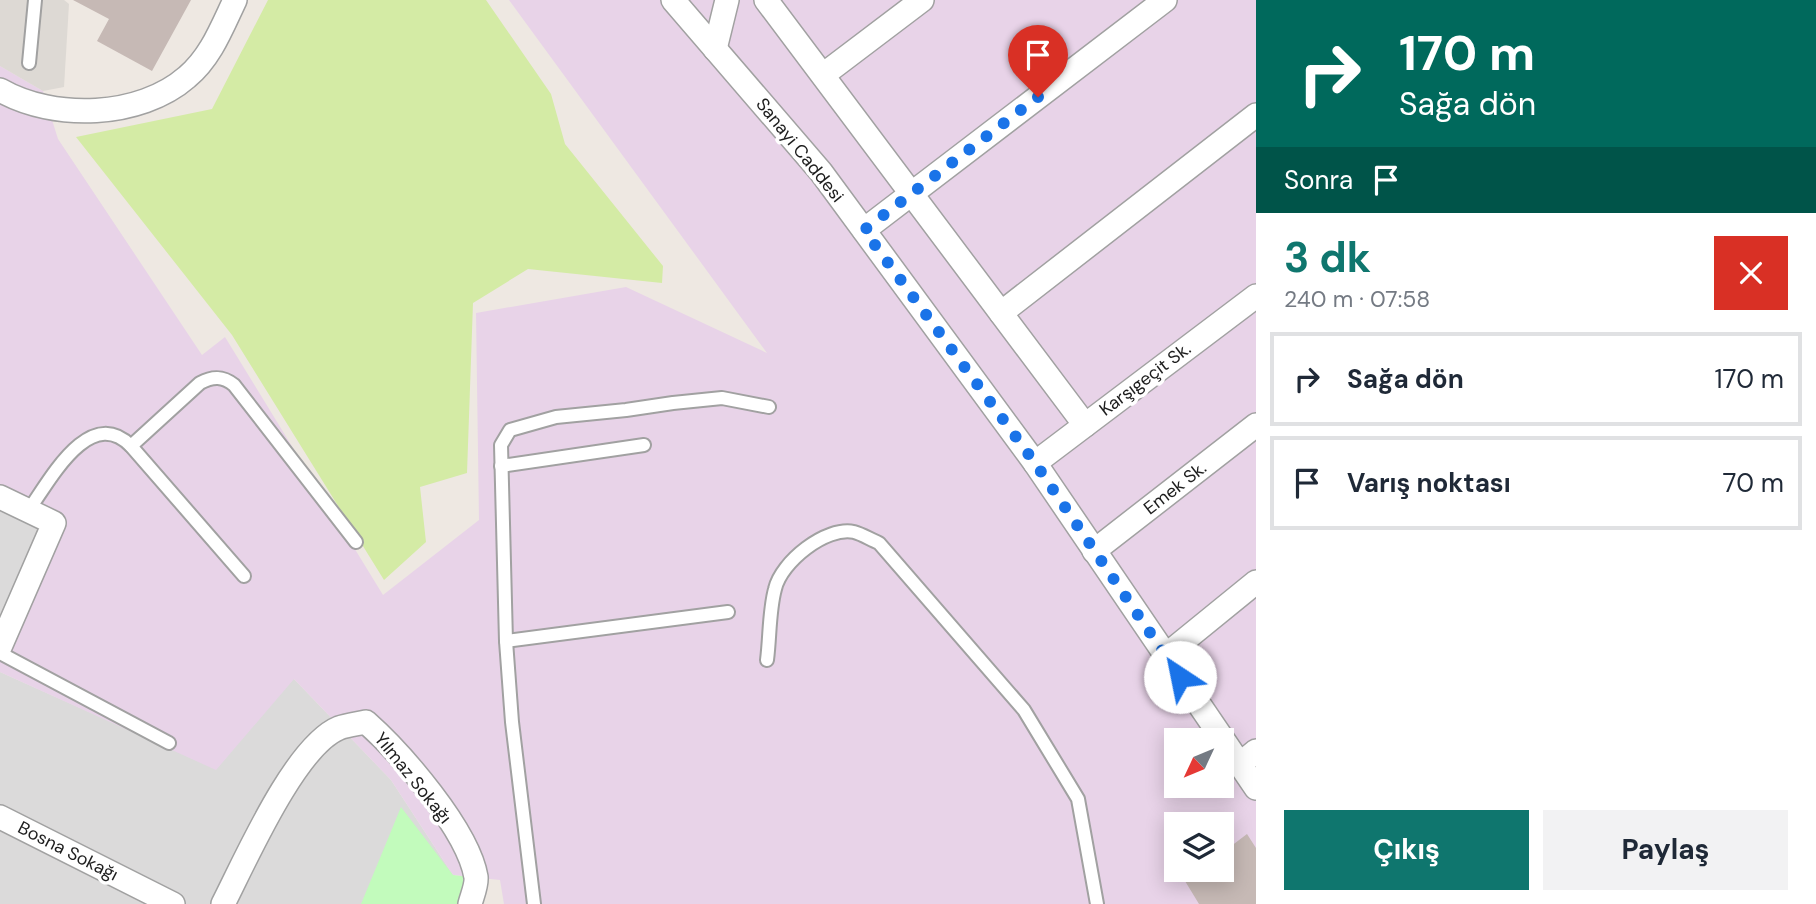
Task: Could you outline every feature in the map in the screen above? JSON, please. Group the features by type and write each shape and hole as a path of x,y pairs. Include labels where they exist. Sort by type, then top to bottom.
{"street":[{"path":"0,90 30,103 53,107 110,109 138,104 167,92 189,76 210,51 235,0"},
{"name":"Sanayi Caddesi","path":"673,0 821,172 864,230 1035,463 1165,656 1247,758 1256,788"},
{"path":"715,49 727,0"},
{"path":"766,0 1085,425"},
{"path":"823,75 922,0"},
{"path":"864,230 1164,0"},
{"path":"1001,313 1256,115"},
{"name":"Karşıgeçit Sk.","path":"1035,463 1256,296"},
{"name":"Emek Sk.","path":"1094,551 1256,425"},
{"path":"0,497 54,523 0,647"},
{"path":"1165,656 1256,582"},
{"name":"Yılmaz Sokağı","path":"223,904 279,797 311,749 338,728 366,722 389,743 436,800 463,843 477,879 470,904"},
{"name":"Bosna Sokağı","path":"0,817 173,904"}],"lane":[{"path":"29,63 35,0"},
{"path":"131,446 200,383 208,379 223,378 234,385 356,542"},
{"path":"534,904 506,641 501,445 510,429 556,417 722,398 769,407"},
{"path":"28,511 79,445 94,434 112,434 131,446 244,576"},
{"path":"501,466 644,445"},
{"path":"767,660 775,586 788,565 812,543 836,533 853,532 879,543 1024,710 1078,799 1097,904"},
{"path":"506,641 728,612"},
{"path":"0,653 169,743"}],"shaded area":[{"path":"0,0 64,0 69,4 64,87 43,91 0,66"},
{"path":"509,0 1256,0 1256,904 504,904 500,880 453,875 391,780 294,679 216,770 0,672 0,640 51,527 0,502 0,66 43,91 58,139 202,355 225,337 383,595 479,520 476,313 626,287 767,353"},
{"path":"0,502 51,526 0,640"},
{"path":"0,672 216,769 293,678 391,780 453,875 447,904 0,904"}],"green space":[{"path":"268,0 486,0 551,94 565,144 663,266 662,283 528,269 473,303 467,473 420,487 426,542 384,580 232,335 76,137 212,109"},
{"path":"401,807 453,875 470,877 464,904 361,904"}],"building":[{"path":"73,0 191,0 152,71 97,41 109,19"},
{"path":"1247,834 1256,848 1256,904 1199,904 1186,882 1234,882 1234,844"}],"route":[{"path":"1038,97 864,230 1035,463 1180,677"}]}
